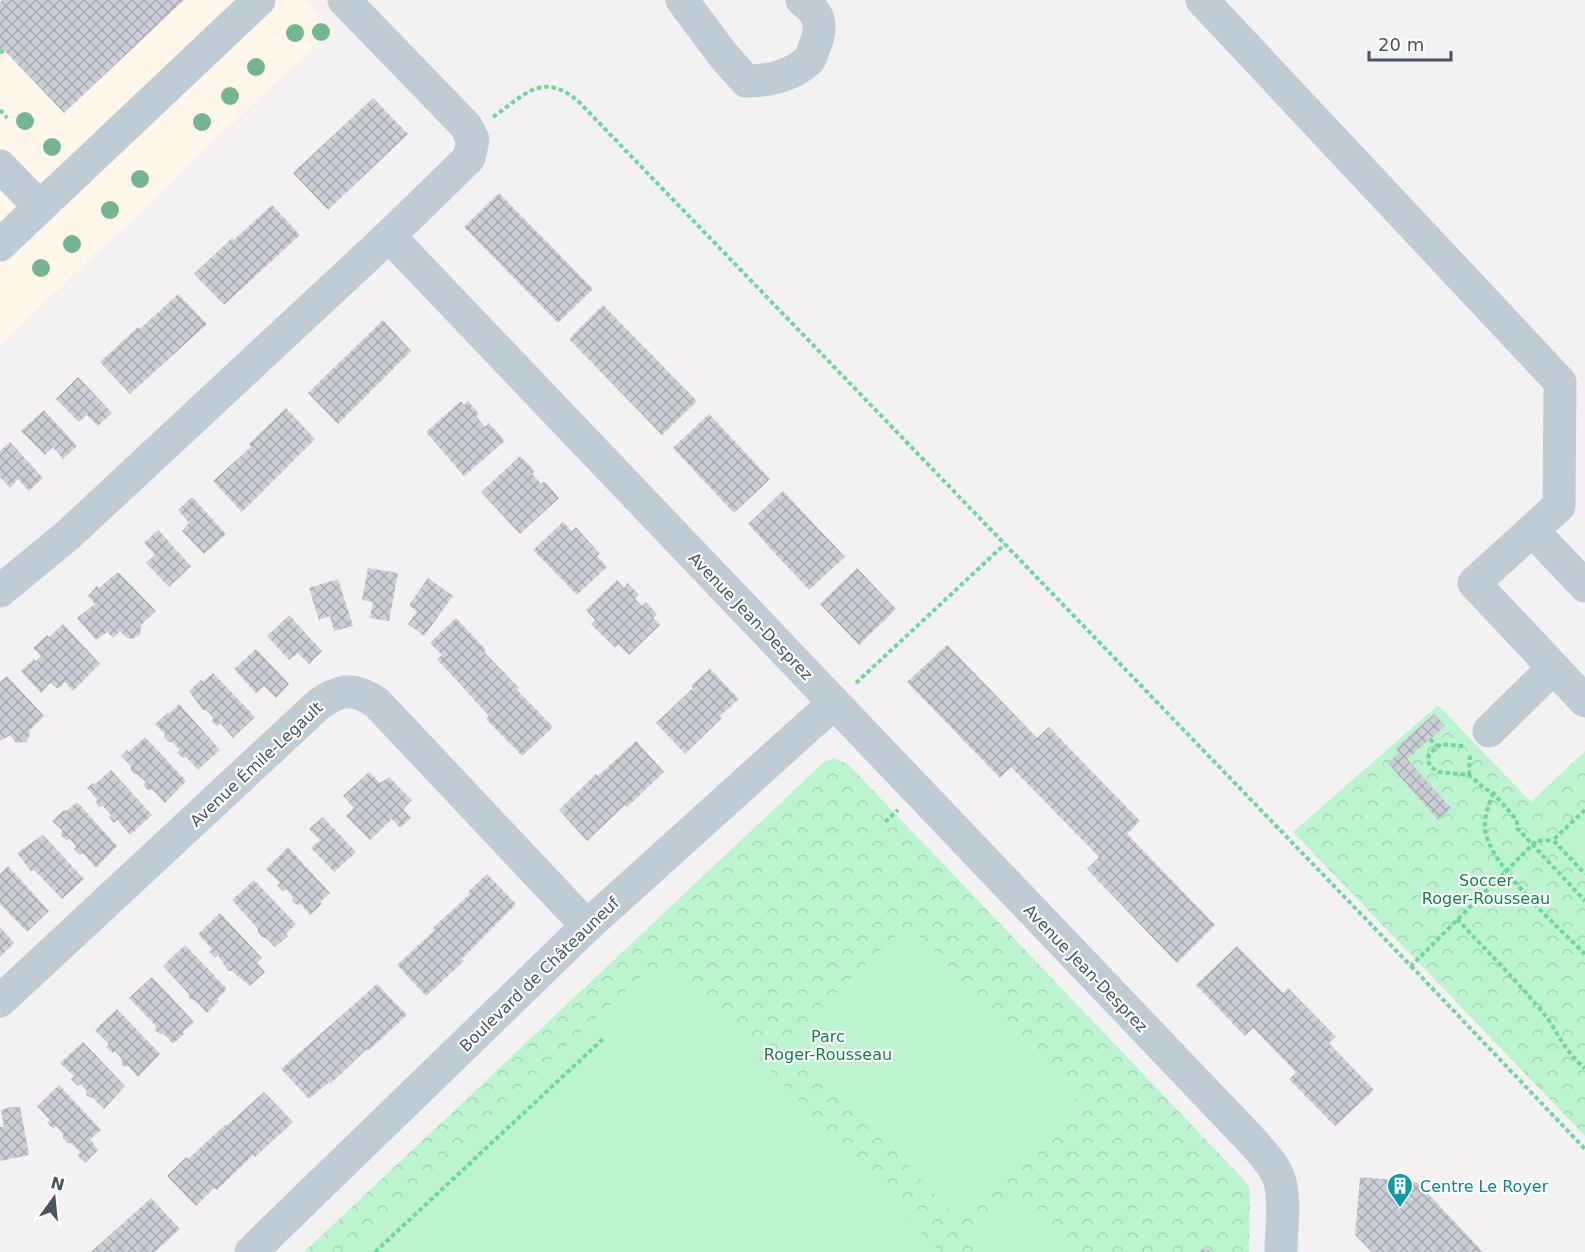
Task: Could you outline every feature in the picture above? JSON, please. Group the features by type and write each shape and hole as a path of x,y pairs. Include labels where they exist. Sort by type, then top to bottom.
{"street":[{"path":"0,245 259,0"},
{"path":"0,591 68,535 389,236 464,164 471,152 473,140 461,121 344,0"},
{"path":"682,0 723,55 747,81 766,81 787,73 809,60 821,33 815,10 802,0"},
{"path":"1202,0 1560,382 1585,401"},
{"path":"0,166 40,207"},
{"name":"Avenue Jean-Desprez","path":"389,236 843,695 1254,1143 1280,1180 1281,1252"},
{"path":"1560,382 1572,509 1532,530 1474,583 1585,701"},
{"path":"1532,530 1585,586"},
{"path":"1489,731 1553,668"},
{"name":"Avenue Émile-Legault","path":"0,1001 319,704 333,694 349,691 364,694 378,703 587,927"},
{"name":"Boulevard de Châteauneuf","path":"256,1251 587,927 843,695"}],"path":[{"path":"495,116 536,88 557,87 569,93 1585,1149"},
{"path":"0,110 7,118"},
{"path":"843,695 1005,544"},
{"path":"1430,739 1437,746"},
{"path":"1469,775 1469,745 1462,747 1441,744 1429,754 1428,761 1431,767 1439,772 1469,775 1493,793 1517,820 1516,828 1585,901"},
{"path":"1493,793 1485,816 1485,832 1492,852 1505,871 1585,954"},
{"path":"1411,966 1536,841 1553,840 1585,810"},
{"path":"1553,840 1585,874"},
{"path":"1457,919 1541,1009 1568,1051 1585,1068"},
{"path":"375,1252 605,1037"}],"shaded area":[{"path":"0,0 304,0 331,29 0,345"}],"green space":[{"name":"Soccer Roger-Rousseau","path":"1438,705 1531,802 1585,751 1585,1136 1293,832"},
{"name":"Parc Roger-Rousseau","path":"834,758 848,764 1247,1183 1250,1190 1249,1252 304,1252 824,762"},
{"path":"1585,810 1585,874 1553,840"},
{"path":"908,924 1079,1103 958,1218 788,1039"},
{"path":"648,970 678,971 940,1252 345,1252"},
{"path":"1016,1197 1068,1252 982,1252 971,1241"}],"building":[{"path":"2,0 184,0 64,113 4,50 0,53 0,2"},
{"path":"373,98 408,134 328,210 293,173"},
{"path":"499,193 593,289 558,323 464,227"},
{"path":"272,205 300,235 224,305 194,274"},
{"path":"178,294 207,324 130,394 100,362"},
{"path":"603,305 697,401 662,435 569,339"},
{"path":"383,320 411,351 338,424 308,393"},
{"path":"78,377 112,413 98,426 87,415 79,422 56,399"},
{"path":"461,401 464,405 468,401 479,414 476,416 485,427 489,423 505,441 464,476 426,432"},
{"path":"286,408 315,439 242,512 213,481 251,447 249,444"},
{"path":"44,410 77,446 63,459 53,447 45,455 21,431"},
{"path":"709,414 770,479 734,513 673,448"},
{"path":"10,442 43,478 29,491 18,479 10,488 0,477 0,451"},
{"path":"520,456 535,471 532,474 541,484 544,481 559,498 520,534 481,492"},
{"path":"783,491 845,557 809,590 748,524"},
{"path":"192,497 226,534 204,554 182,531 189,523 178,510"},
{"path":"563,522 572,531 576,527 600,554 597,556 607,567 577,595 533,550"},
{"path":"158,530 191,566 169,587 146,563 155,555 144,543"},
{"path":"368,568 398,573 389,621 370,618 373,602 362,600"},
{"path":"857,568 896,609 859,645 820,604"},
{"path":"118,572 156,611 141,625 140,635 132,639 127,638 120,631 113,638 107,632 96,640 77,618 95,604 88,596 97,586 99,588"},
{"path":"428,578 453,596 424,636 408,624 417,612 409,605"},
{"path":"338,579 353,626 334,631 330,616 319,620 309,588"},
{"path":"617,580 624,588 628,583 639,595 635,599 642,606 646,602 657,614 653,618 660,625 629,655 619,645 615,648 591,624 595,620 586,610"},
{"path":"289,615 322,651 309,664 298,653 289,660 267,636"},
{"path":"456,618 486,650 484,652 519,688 517,690 553,727 522,756 486,719 489,716 437,659 442,655 430,643"},
{"path":"63,624 100,664 73,691 65,682 58,689 50,683 41,693 21,671 41,656 33,648"},
{"path":"947,645 1037,738 1049,727 1140,821 1127,834 1215,925 1177,963 1087,869 1099,857 1011,767 1000,778 907,682"},
{"path":"256,649 289,684 276,698 264,686 256,693 234,669"},
{"path":"710,669 739,699 685,754 656,723"},
{"path":"213,673 255,717 233,738 220,723 217,726 211,720 214,718 203,710 189,691"},
{"path":"7,676 44,716 29,731 26,742 16,743 10,735 0,741 0,682"},
{"path":"179,704 220,750 198,770 186,757 183,758 177,752 180,750 172,742 168,742 164,737 165,734 155,724"},
{"path":"1434,714 1445,726 1407,759 1451,808 1438,820 1388,763 1399,752 1396,748"},
{"path":"145,737 186,781 165,803 153,790 149,791 143,785 146,782 134,774 131,766 121,756 127,750 129,752"},
{"path":"636,741 664,772 587,841 559,810 596,774 598,776"},
{"path":"111,770 152,815 130,835 117,820 114,823 109,817 111,815 103,806 99,807 97,799 87,788"},
{"path":"369,772 380,783 389,777 412,800 403,809 411,818 400,828 392,819 370,840 346,816 354,808 343,796"},
{"path":"77,802 117,846 96,868 83,853 80,855 76,852 74,849 76,847 70,839 66,840 61,835 62,830 52,821"},
{"path":"323,817 356,852 334,872 311,848 320,840 309,829"},
{"path":"43,835 84,879 62,899 35,871 31,871 17,853"},
{"path":"288,847 330,893 310,915 301,904 297,905 292,901 293,897 286,889 283,892 277,886 280,883 266,869"},
{"path":"8,866 49,911 27,932 0,904 0,874"},
{"path":"487,874 516,904 462,959 464,961 426,996 397,965 435,930 433,928 470,894 468,892"},
{"path":"254,880 296,924 286,934 288,936 275,947 258,933 258,929 232,900"},
{"path":"220,913 262,958 257,963 265,972 250,986 232,971 228,971 218,955 215,958 209,951 212,949 198,934"},
{"path":"0,927 14,943 0,957"},
{"path":"185,945 227,989 207,1013 197,1002 189,998 189,994 163,966"},
{"path":"1237,946 1283,993 1288,988 1336,1037 1329,1043 1374,1090 1335,1126 1289,1079 1296,1072 1253,1028 1245,1036 1196,985"},
{"path":"152,977 194,1022 173,1044 164,1034 155,1030 156,1026 129,998"},
{"path":"377,984 407,1015 330,1084 329,1082 309,1099 281,1069"},
{"path":"117,1009 160,1054 138,1077 128,1066 125,1067 121,1063 122,1059 115,1051 113,1053 106,1047 109,1044 95,1030"},
{"path":"83,1042 125,1086 104,1109 86,1095 87,1091 71,1079 74,1076 60,1063"},
{"path":"59,1085 101,1130 90,1139 98,1150 85,1163 77,1155 80,1152 71,1143 67,1143 56,1126 53,1129 47,1123 50,1120 37,1106"},
{"path":"264,1092 293,1122 255,1157 253,1155 217,1190 214,1188 196,1206 167,1176 186,1157 188,1159"},
{"path":"20,1107 29,1155 0,1161 0,1127 4,1127 1,1110"},
{"name":"Centre Le Royer","path":"1360,1177 1417,1182 1483,1252 1372,1252 1355,1235"},
{"path":"151,1198 180,1229 155,1252 91,1252"},
{"path":"1205,1246 1211,1252 1199,1252"}],"place":[{"name":"Centre Le Royer","path":"1400,1209"}]}
